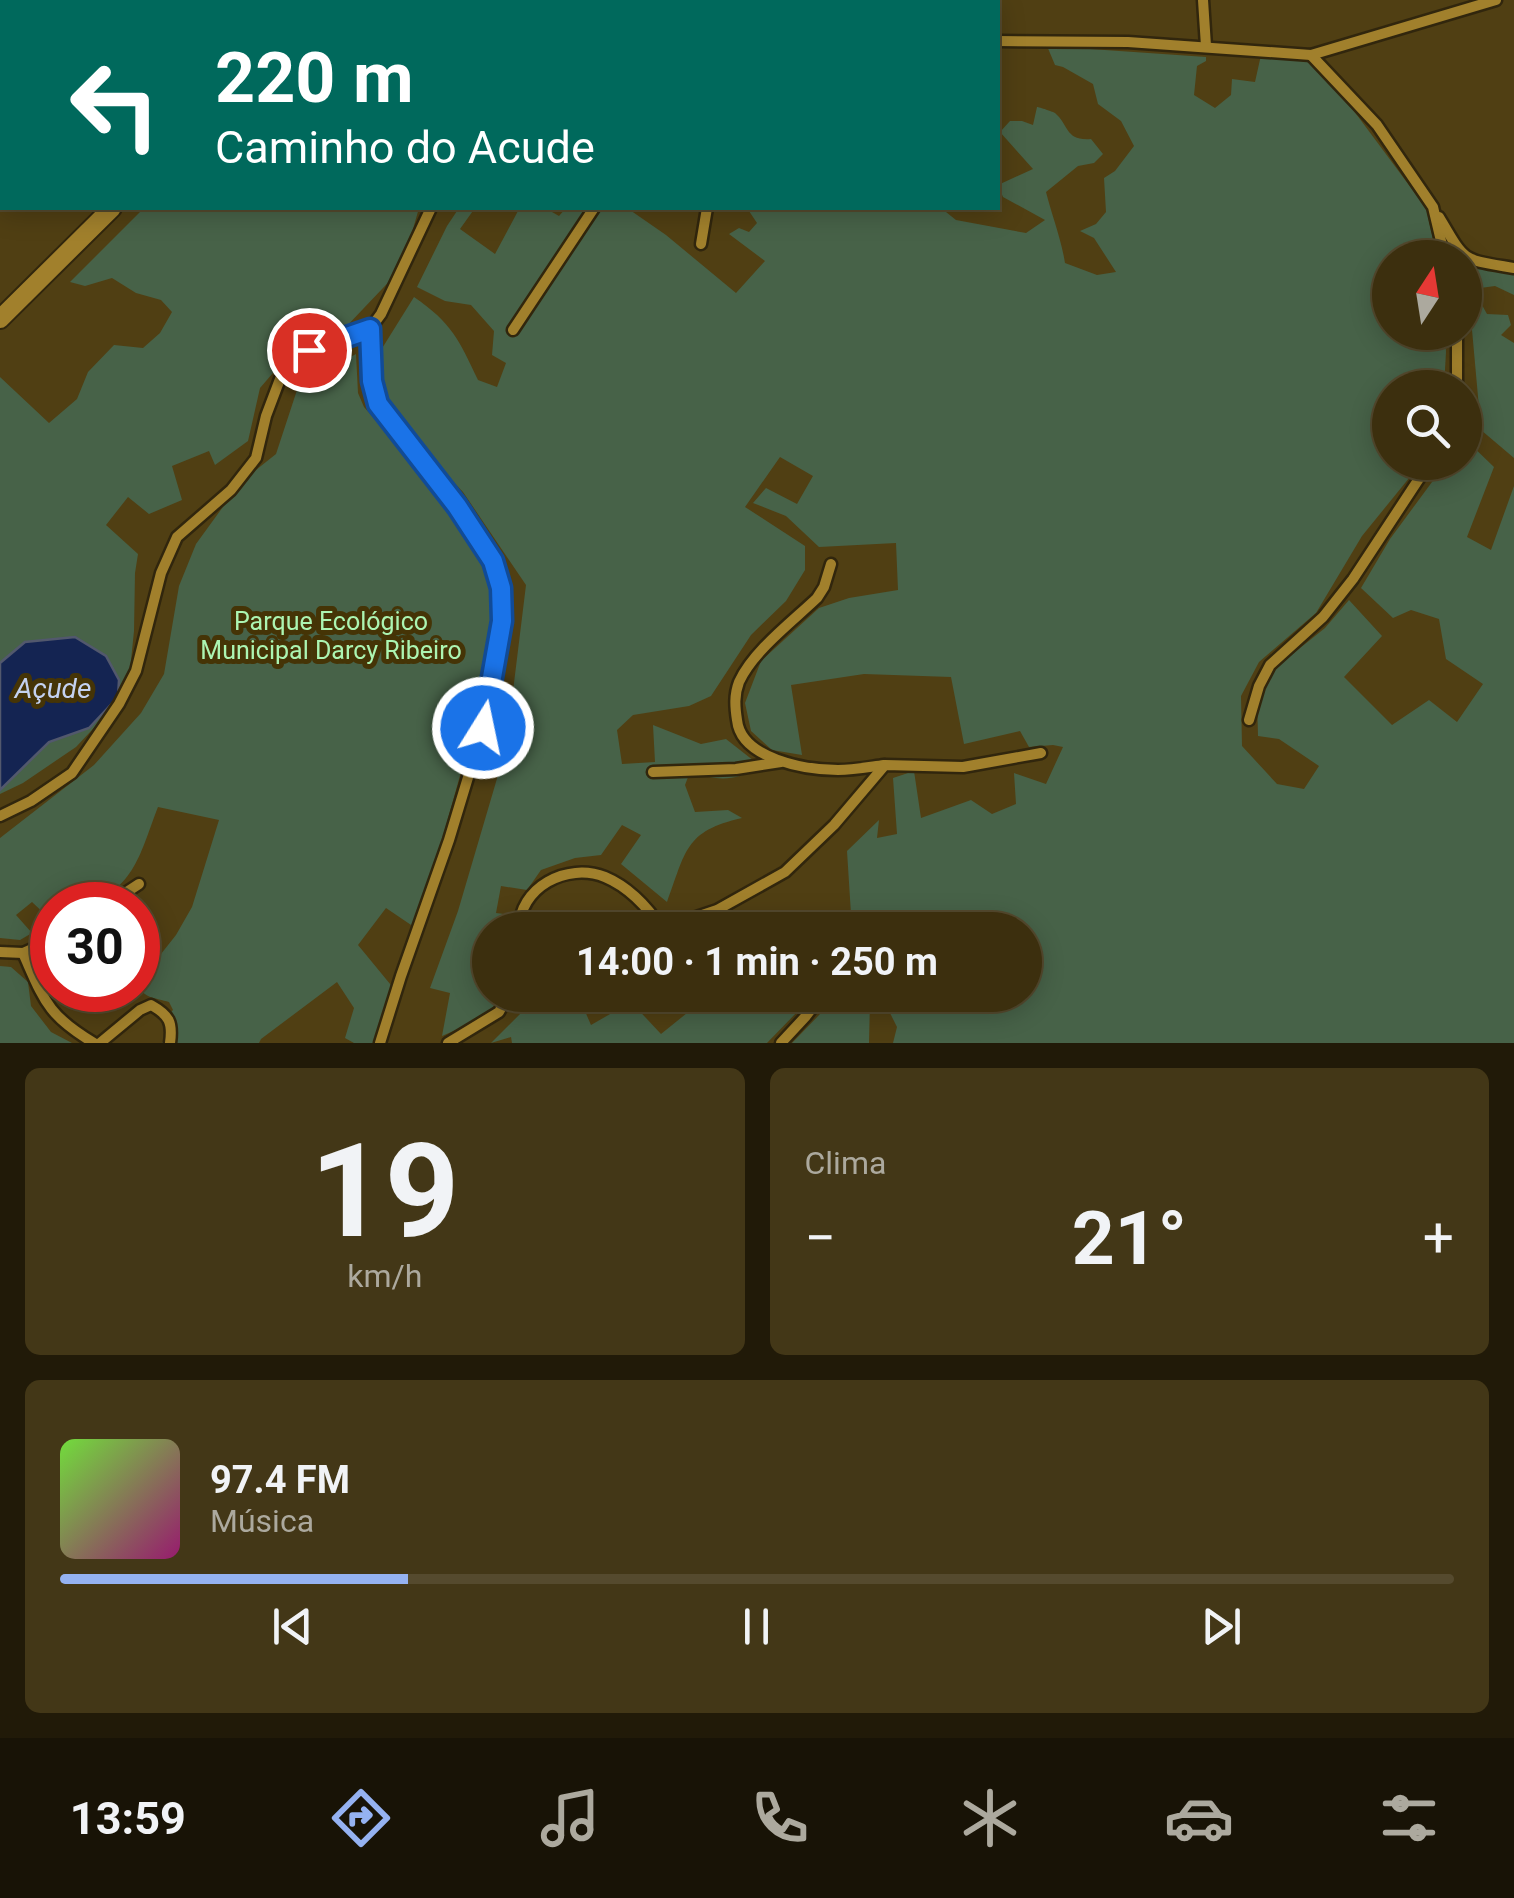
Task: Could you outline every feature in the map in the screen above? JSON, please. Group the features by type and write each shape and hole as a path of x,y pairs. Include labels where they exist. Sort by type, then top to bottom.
{"street":[{"path":"1202,0 1206,46"},
{"path":"1000,41 1128,42 1311,55 1496,0"},
{"path":"1311,55 1377,125 1434,207 1459,252 1468,260 1514,268"},
{"path":"1434,207 1441,240"},
{"path":"0,318 110,210"},
{"path":"0,816 72,773 119,704 136,671 161,573 177,537 231,490 256,458 266,416 280,379 292,362 309,350 370,329 381,314 430,210"},
{"path":"513,330 593,210"},
{"path":"701,244 707,210"},
{"path":"370,329 372,381 378,404 457,506 493,561 501,588 502,621 483,728 380,1043"},
{"path":"1249,720 1258,686 1270,665 1323,617 1418,480"},
{"path":"830,564 817,598 758,655 740,682 734,702 738,731 757,750 782,762 812,769 843,770 885,764 963,767 1041,753"},
{"path":"653,772 736,769 782,762"},
{"path":"711,912 784,872 834,826 885,764"},
{"path":"522,912 539,885 565,874 601,876 623,887 647,912"},
{"path":"0,952 22,954 30,950"},
{"path":"22,954 52,1012 68,1028 97,1043 151,1005 164,1012 172,1028 170,1043"},
{"path":"448,1043 500,1012"},
{"path":"781,1043 809,1012"}],"green space":[{"path":"1047,46 1206,57 1197,66 1194,95 1215,108 1231,95 1232,79 1255,82 1261,55 1310,62 1345,99 1426,208 1433,240 1372,240 1372,350 1446,350 1445,370 1372,370 1372,480 1408,480 1362,536 1316,613 1259,662 1241,696 1242,746 1277,784 1304,789 1319,766 1279,739 1258,736 1257,698 1270,672 1325,628 1349,600 1382,636 1344,677 1392,725 1429,700 1457,722 1483,684 1446,659 1439,619 1411,610 1393,618 1361,588 1390,539 1433,480 1482,480 1482,455 1494,467 1467,537 1491,550 1514,486 1514,1043 893,1043 897,1027 890,1012 1042,1012 1042,912 851,912 847,851 879,820 877,838 897,834 893,778 914,771 921,818 971,800 992,814 1016,804 1014,773 1046,784 1063,747 1029,747 1020,731 964,744 951,677 864,674 791,685 802,755 772,750 751,731 745,703 761,661 819,608 849,598 898,590 896,543 819,547 786,516 753,503 766,488 797,504 813,476 780,457 745,507 805,546 805,570 786,601 751,635 711,696 689,706 633,715 617,730 622,764 655,762 653,725 701,744 726,739 763,768 727,778 690,772 685,785 695,812 728,810 742,818 698,837 684,857 667,902 621,864 641,835 622,825 601,855 575,858 541,870 527,890 501,886 496,912 472,912 472,1012 488,1012 442,1036 450,993 430,988 458,911 506,748 526,585 463,492 406,433 383,394 381,350 414,297 453,333 478,380 497,387 506,363 492,355 494,331 471,305 445,301 417,287 447,226 458,210 474,210 460,229 495,254 518,210 548,210 559,216 564,210 630,210 736,293 765,261 729,234 739,228 749,232 757,223 748,210 944,210 956,220 1026,233 1045,220 1003,197 1000,184 1033,169 1000,132 1010,121 1033,125 1037,107 1055,113 1072,135 1091,139 1103,154 1094,163 1078,166 1046,192 1065,263 1097,275 1116,272 1094,238 1080,231 1096,224 1106,212 1104,178 1115,171 1134,146 1121,121 1098,104 1093,84 1055,65"},
{"path":"142,210 418,210 402,268 344,329 285,359 260,388 248,441 215,465 209,451 172,466 182,500 149,514 128,497 106,525 138,554 129,680 122,698 76,747 0,794 49,742 89,728 25,642 0,663 0,377 49,423 77,399 88,372 114,345 143,348 160,333 172,312 161,300 136,293 112,278 85,286 70,282"},
{"path":"1482,267 1514,274 1514,295 1495,286 1482,288"},
{"path":"1482,305 1487,314 1508,315 1511,325 1501,335 1514,343 1514,458 1482,431 1482,370 1476,370 1474,350 1482,350"},
{"name":"Parque Ecológico Municipal Darcy Ribeiro","path":"356,354 358,393 364,407 442,503 492,580 491,641 477,715 417,929 386,908 358,945 395,990 374,1043 354,1043 345,1038 354,1008 337,982 259,1043 162,1043 170,1034 163,1020 173,1010 169,1002 160,1000 160,955 192,907 219,820 158,807 141,853 122,882 30,882 30,904 16,915 30,934 20,940 0,938 0,838 94,765 141,713 164,674 179,586 196,544 241,482 276,454 299,384"},
{"path":"0,966 11,967 28,982 30,1012 36,1012 51,1032 72,1043 0,1043"},
{"path":"522,1012 585,1012 591,1025 614,1012 640,1012 661,1034 686,1012 797,1012 767,1043 512,1043 511,1037 491,1043"},
{"path":"870,1012 869,1043 792,1043 821,1013"}],"water":[{"name":"Açude","path":"75,637 106,656 119,680 118,697 89,728 49,742 0,790 0,663 25,642"}],"route":[{"path":"309,350 370,329 372,381 378,404 457,506 493,561 501,588 502,621 483,728"}]}
